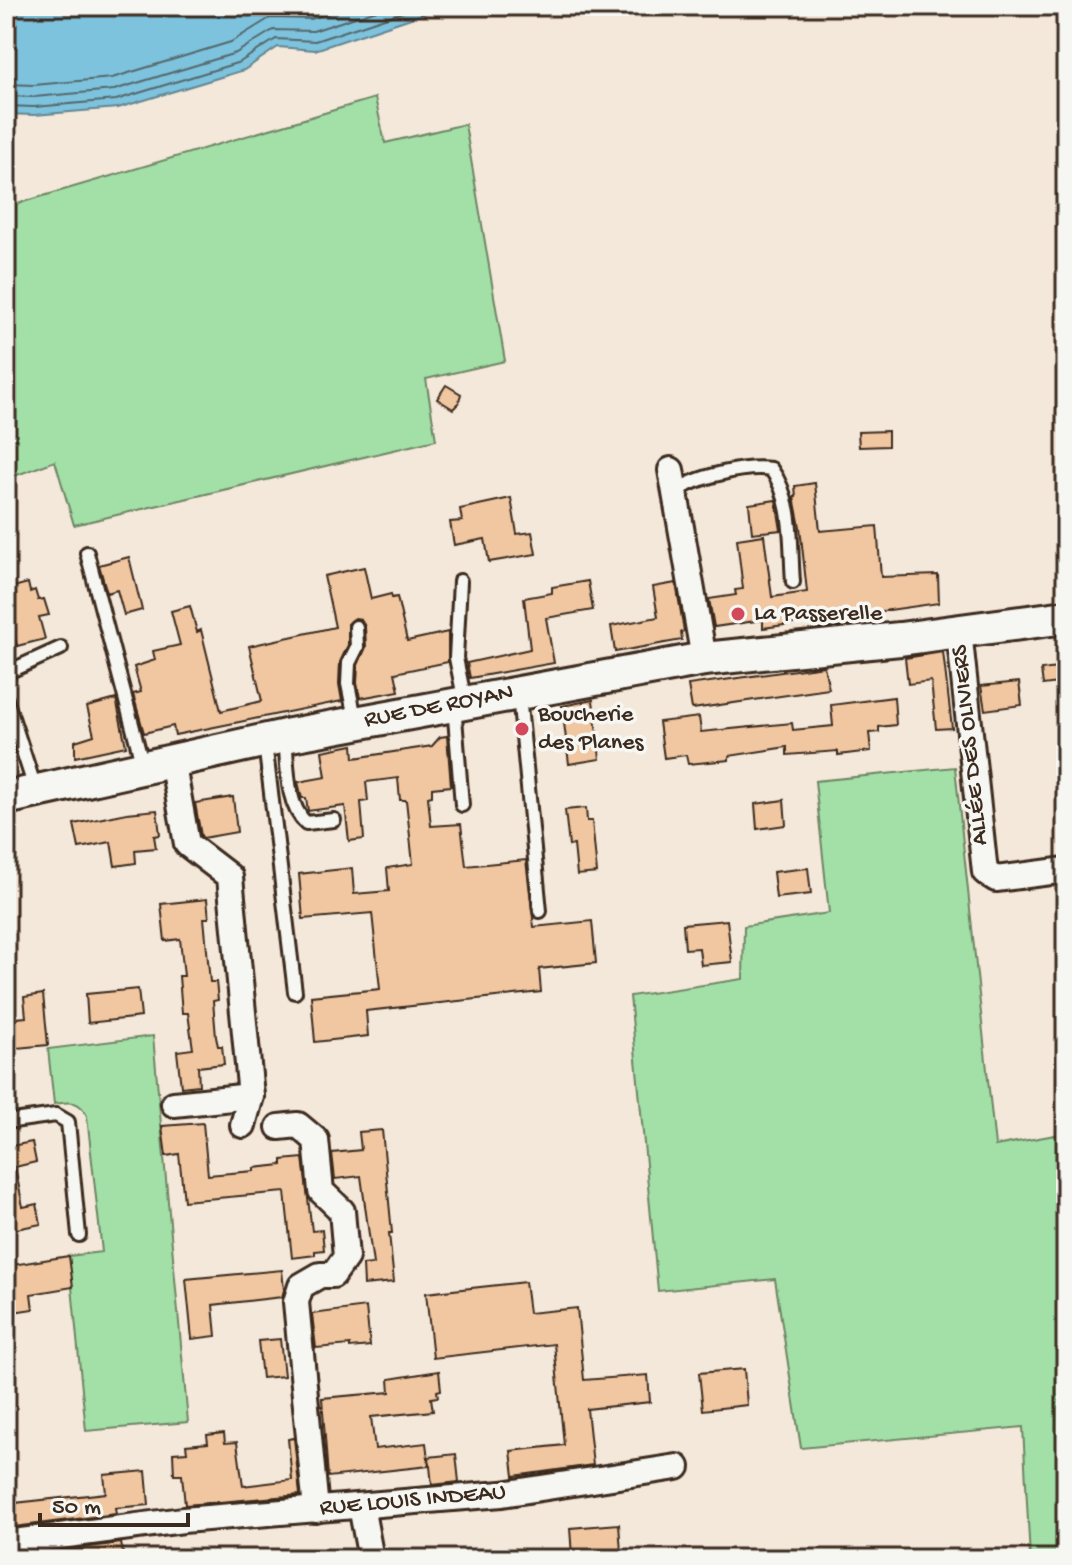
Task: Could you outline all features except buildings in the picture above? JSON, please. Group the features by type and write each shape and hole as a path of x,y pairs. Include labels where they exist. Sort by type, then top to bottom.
{"main road":[{"name":"RUE DE ROYAN","path":"21,795 275,738 704,659 1066,617"}],"street":[{"path":"673,481 704,659"},
{"name":"ALLÉE DES OLIVIERS","path":"959,631 985,872 996,879 1066,870"},
{"path":"158,763 187,844 230,877 251,1096 243,1125"},
{"path":"174,1104 251,1096"},
{"path":"279,1127 298,1125 316,1140 321,1191 342,1211 346,1257 333,1275 320,1275 301,1286 296,1302 316,1510"},
{"name":"RUE LOUIS INDEAU","path":"6,1543 183,1520 502,1494 677,1467"},
{"path":"361,1506 371,1559"}],"lane":[{"path":"673,481 688,482 758,467 771,469 781,483 789,518 793,582"},
{"path":"87,553 158,763"},
{"path":"460,581 456,658 462,805"},
{"path":"356,627 357,647 349,663 348,684 356,723"},
{"path":"6,677 8,672 61,648"},
{"path":"519,692 540,911"},
{"path":"6,699 21,795"},
{"path":"275,738 297,815 306,823 334,820"},
{"path":"275,738 295,992"},
{"path":"6,1122 56,1115 68,1122 79,1235"}],"green space":[{"path":"375,98 385,143 465,124 505,361 426,379 436,440 74,525 55,461 6,479 6,207"},
{"path":"955,767 995,1146 1066,1133 1066,1559 1030,1559 1023,1427 801,1448 775,1279 658,1291 630,996 743,979 744,926 829,913 815,781"},
{"path":"153,1036 188,1422 86,1431 69,1256 102,1252 87,1116 77,1104 54,1104 48,1049"}],"water":[{"path":"6,6 447,6 315,50 278,47 244,70 118,108 34,115 6,114"}],"place":[{"name":"La Passerelle","path":"738,614"},
{"name":"Boucherie des Planes","path":"522,729"}]}
